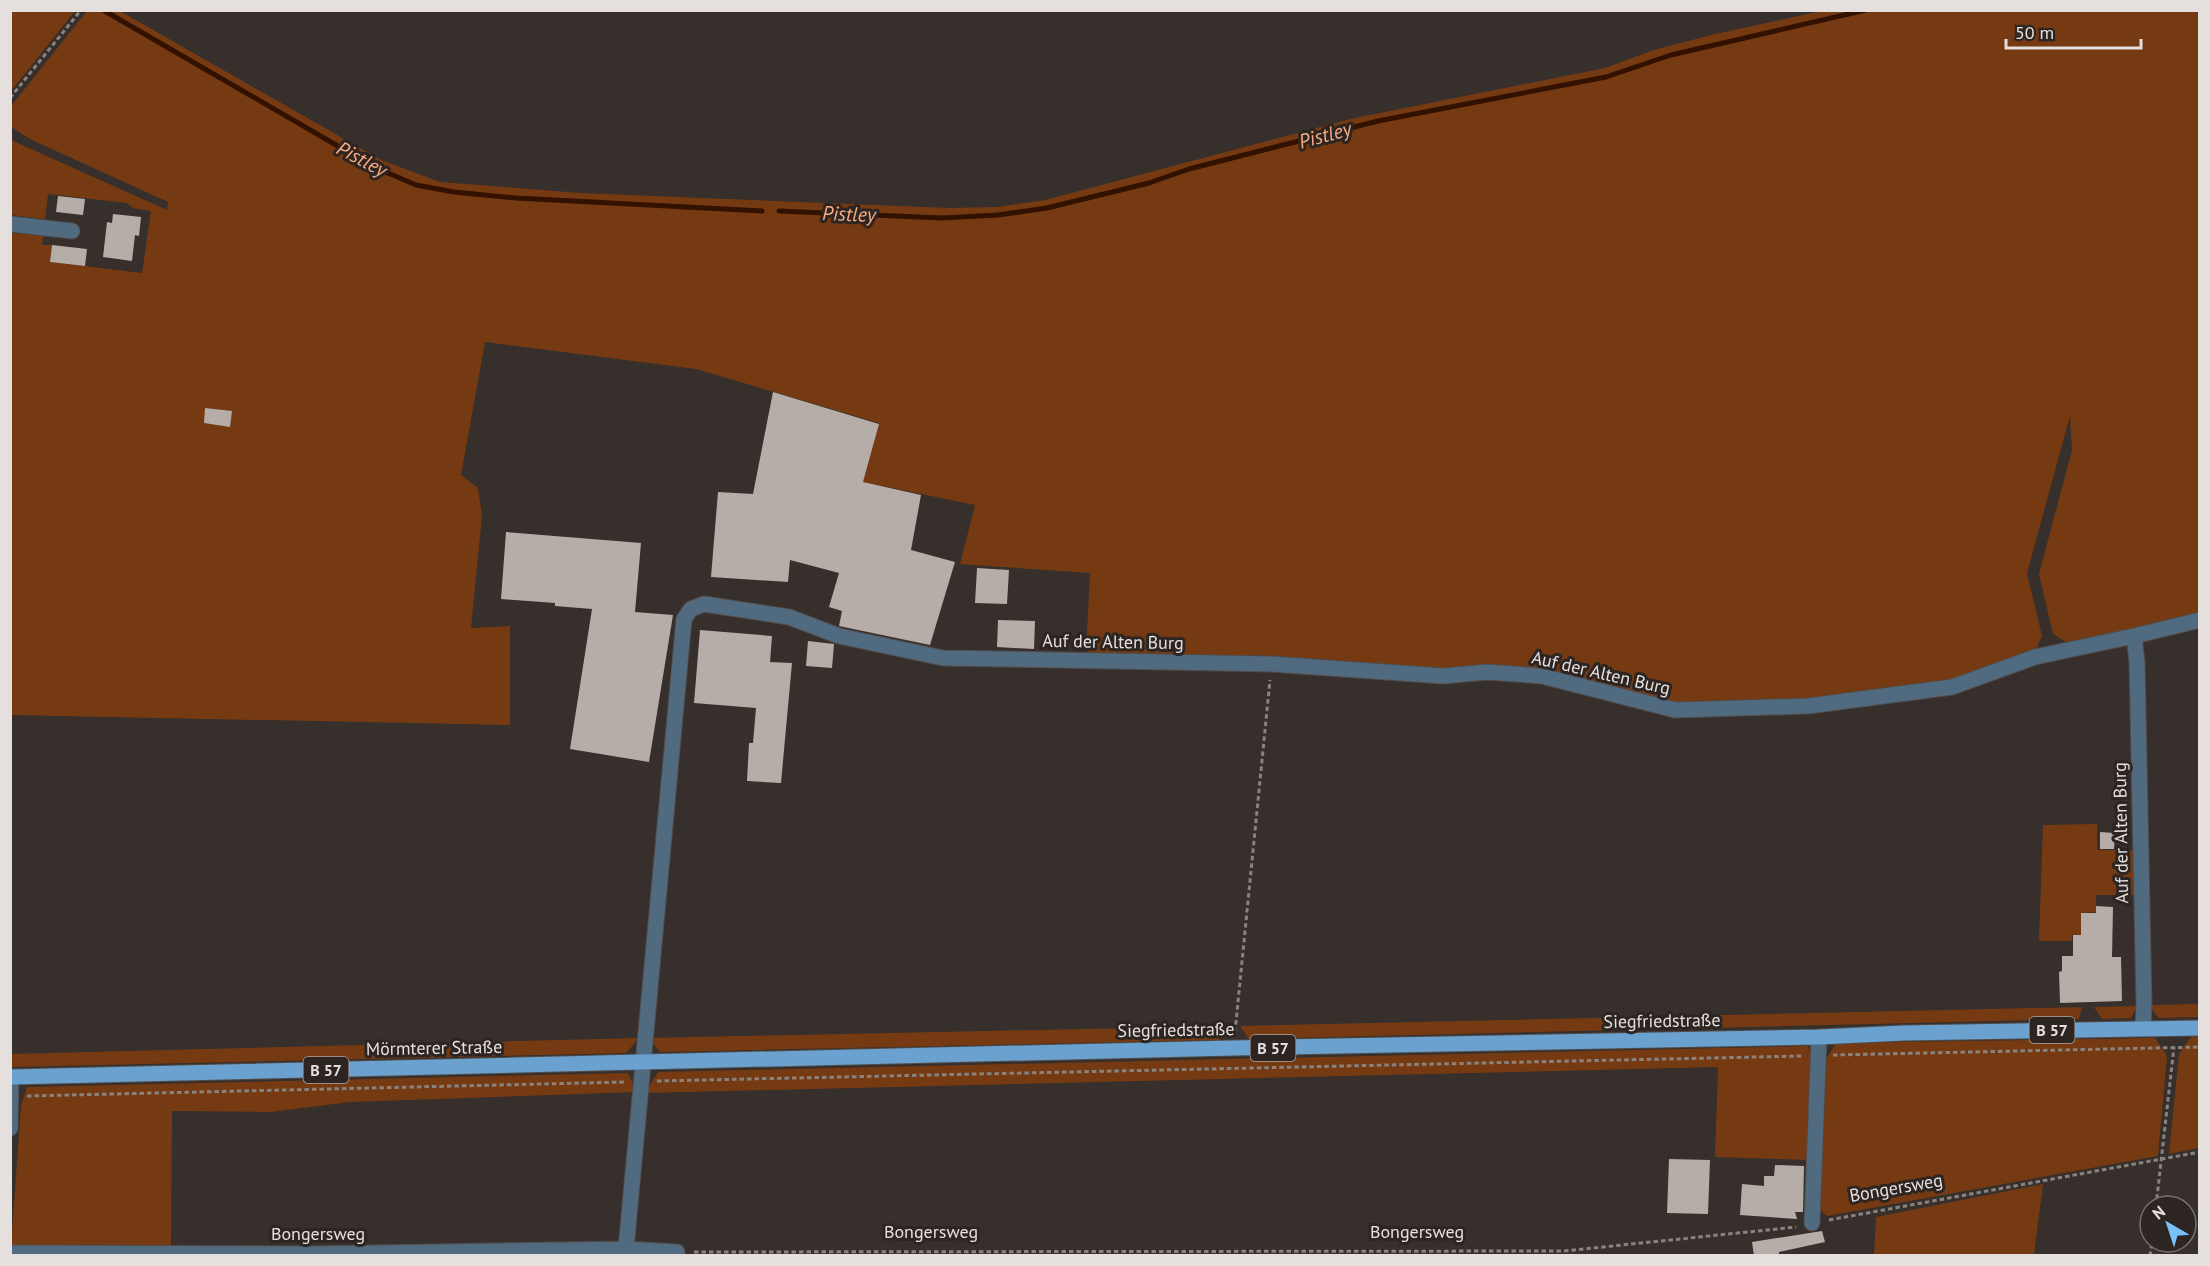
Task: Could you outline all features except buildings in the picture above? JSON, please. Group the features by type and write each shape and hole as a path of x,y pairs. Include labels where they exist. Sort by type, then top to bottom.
{"main road":[{"name":"Siegfriedstraße","path":"642,1062 2199,1028"},
{"name":"Mörmterer Straße","path":"11,1077 642,1062"}],"street":[{"path":"10,224 72,231"},
{"name":"Auf der Alten Burg","path":"642,1062 672,770 684,619 691,609 704,604 789,617 838,636 943,658 1272,664 1443,676 1487,672 1542,676 1675,710 1808,706 1952,687 2035,657 2199,620"},
{"name":"Auf der Alten Burg","path":"2134,636 2137,662 2143,1028"},
{"path":"1812,1223 1819,1037"},
{"path":"626,1249 642,1062"},
{"path":"10,1128 13,1096 11,1077"},
{"name":"Bongersweg","path":"10,1253 310,1254 626,1249 677,1254"}],"path":[{"path":"10,98 81,12"},
{"path":"1233,1048 1272,664"},
{"path":"2157,1194 2175,1029"},
{"path":"13,1096 2199,1047"},
{"name":"Bongersweg","path":"677,1254 1564,1251 1791,1229 1812,1223 2199,1152"}],"shaded area":[{"path":"10,11 75,11 11,91"},
{"path":"87,11 120,11 381,160 440,182 580,193 949,208 997,207 1045,200 1350,119 1605,68 1654,50 1821,11 2199,11 2199,614 2069,644 2053,634 2039,574 2072,450 2070,416 2027,573 2042,636 2035,652 1952,682 1806,700 1677,704 1544,671 1443,670 1086,656 1090,573 960,564 975,505 863,482 879,423 696,369 485,342 461,475 478,488 482,516 471,628 510,626 510,725 11,715 11,233 43,236 42,245 52,245 50,262 142,273 151,211 133,208 127,203 48,194 45,219 11,215 11,140 167,210 168,202 32,140 11,127 11,106"},
{"path":"2097,824 2097,850 2134,850 2135,895 2096,895 2096,912 2081,913 2081,935 2072,935 2072,941 2039,941 2043,825"},
{"path":"2199,1004 2199,1017 2159,1018 2148,1005"},
{"path":"2137,1006 2131,1018 2102,1019 2094,1007"},
{"path":"2082,1007 2079,1019 1249,1039 1240,1026"},
{"path":"1228,1026 1219,1040 660,1052 649,1038"},
{"path":"2191,1037 2199,1037 2199,1148 2169,1154 2179,1054"},
{"path":"639,1038 626,1053 11,1067 10,1054"},
{"path":"2155,1038 2167,1056 2158,1156 1827,1216 1816,1207 1823,1064 1836,1043"},
{"path":"1808,1046 1814,1065 1809,1160 1715,1157 1718,1067 645,1093 658,1072"},
{"path":"628,1073 637,1092 350,1102 270,1112 172,1111 171,1249 11,1246 21,1106 27,1087"},
{"path":"2043,1184 2034,1255 1862,1255 1874,1254 1876,1217"}],"waterway":[{"name":"Pistley","path":"103,10 374,167 416,185 454,192 516,198 762,211"},
{"name":"Pistley","path":"779,211 942,218 998,215 1047,208 1378,121 1606,77 1671,55 1866,10"}]}
